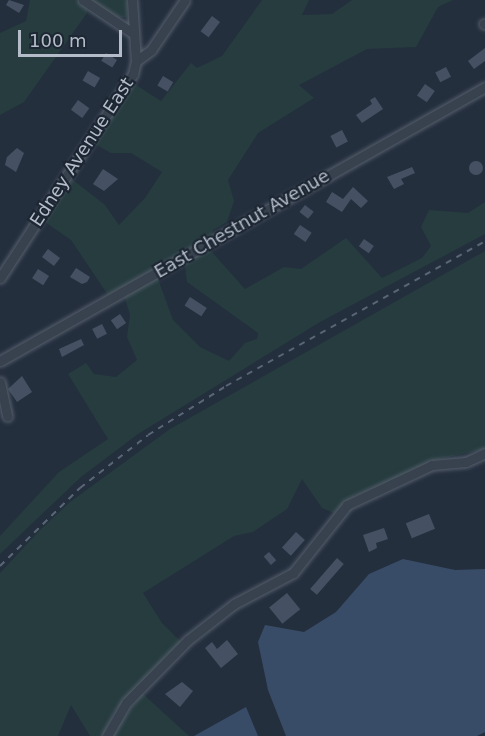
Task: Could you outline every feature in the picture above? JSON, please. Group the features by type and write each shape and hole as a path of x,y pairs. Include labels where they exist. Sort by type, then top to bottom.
{"street":[{"path":"83,0 134,34"},
{"path":"132,0 136,61"},
{"name":"Edney Avenue East","path":"0,278 131,78 136,61 151,50 185,0"},
{"name":"East Chestnut Avenue","path":"0,361 485,87"},
{"path":"0,382 7,416"},
{"path":"107,736 127,702 181,647 234,604 292,573 347,505 432,465 466,462 485,453"}],"green space":[{"path":"30,0 77,0 87,7 87,13 24,102 0,115 0,33 26,21"},
{"path":"89,0 127,0 127,17 115,18"},
{"path":"262,0 309,0 302,15 332,14 352,0 453,0 438,7 416,47 367,49 299,85 314,98 258,133 228,180 234,201 227,222 213,230 212,236 108,295 71,240 45,222 48,212 73,180 105,205 119,225 145,198 162,172 131,153 111,153 93,143 133,83 161,101 191,63 197,68 222,56"},
{"path":"485,202 485,234 320,322 138,434 81,477 0,554 0,536 59,472 108,439 68,374 86,363 94,374 116,377 137,360 127,337 130,315 124,295 157,276 173,320 200,347 229,361 245,343 257,339 258,333 187,282 184,261 211,246 211,251 245,289 284,267 301,269 346,238 382,278 422,258 431,246 421,227 429,210 468,213"},
{"path":"485,251 485,449 430,461 395,480 354,496 334,513 322,508 302,479 287,509 253,532 234,536 143,593 162,623 181,642 114,712 103,736 90,736 71,705 58,736 0,736 0,573 40,530 70,502 170,429"},
{"path":"142,693 189,736 111,736"}],"water":[{"path":"403,559 455,570 485,569 485,732 477,736 286,736 268,690 258,642 265,625 304,632 336,612 369,574"},
{"path":"246,707 258,736 194,736"}],"building":[{"path":"9,0 24,5 19,13 6,5"},
{"path":"212,16 220,22 209,37 201,31"},
{"path":"485,48 485,61 474,69 468,61"},
{"path":"106,53 117,60 112,68 101,61"},
{"path":"446,67 451,77 440,82 435,72"},
{"path":"88,71 100,78 95,88 82,81"},
{"path":"163,76 173,82 168,92 157,85"},
{"path":"425,84 435,91 427,102 417,95"},
{"path":"375,97 383,109 362,123 356,115 372,104 370,100"},
{"path":"78,100 89,108 82,118 71,110"},
{"path":"342,130 348,142 336,147 330,136"},
{"path":"17,148 24,153 16,172 5,165 7,157"},
{"path":"473,161 479,161 483,168 479,175 473,175 469,171 469,165"},
{"path":"412,167 415,173 401,179 404,184 394,189 387,177"},
{"path":"103,169 118,179 104,191 93,184"},
{"path":"353,187 368,201 361,208 351,199 342,212 326,202 332,192 343,199"},
{"path":"305,205 314,212 308,219 299,212"},
{"path":"300,225 312,233 305,242 294,234"},
{"path":"364,239 374,246 369,253 359,246"},
{"path":"48,249 60,258 54,266 42,257"},
{"path":"76,268 90,277 87,282 82,284 70,277"},
{"path":"38,269 49,276 43,285 32,278"},
{"path":"190,297 207,308 201,316 185,305"},
{"path":"120,314 126,323 117,329 111,320"},
{"path":"102,324 107,334 97,339 92,329"},
{"path":"81,339 84,345 62,357 59,349"},
{"path":"22,376 32,392 17,402 8,389"},
{"path":"429,514 435,529 412,538 406,523"},
{"path":"384,528 388,539 376,543 377,548 369,552 363,535"},
{"path":"296,532 305,540 291,556 282,548"},
{"path":"269,552 276,560 271,565 264,557"},
{"path":"337,558 344,564 317,595 310,589"},
{"path":"287,593 300,609 282,624 269,607"},
{"path":"227,640 238,654 221,668 205,648 212,642 217,649"},
{"path":"182,682 193,691 180,707 165,694"}],"railway":[{"path":"0,566 80,488 148,435 226,386 485,241"}]}
